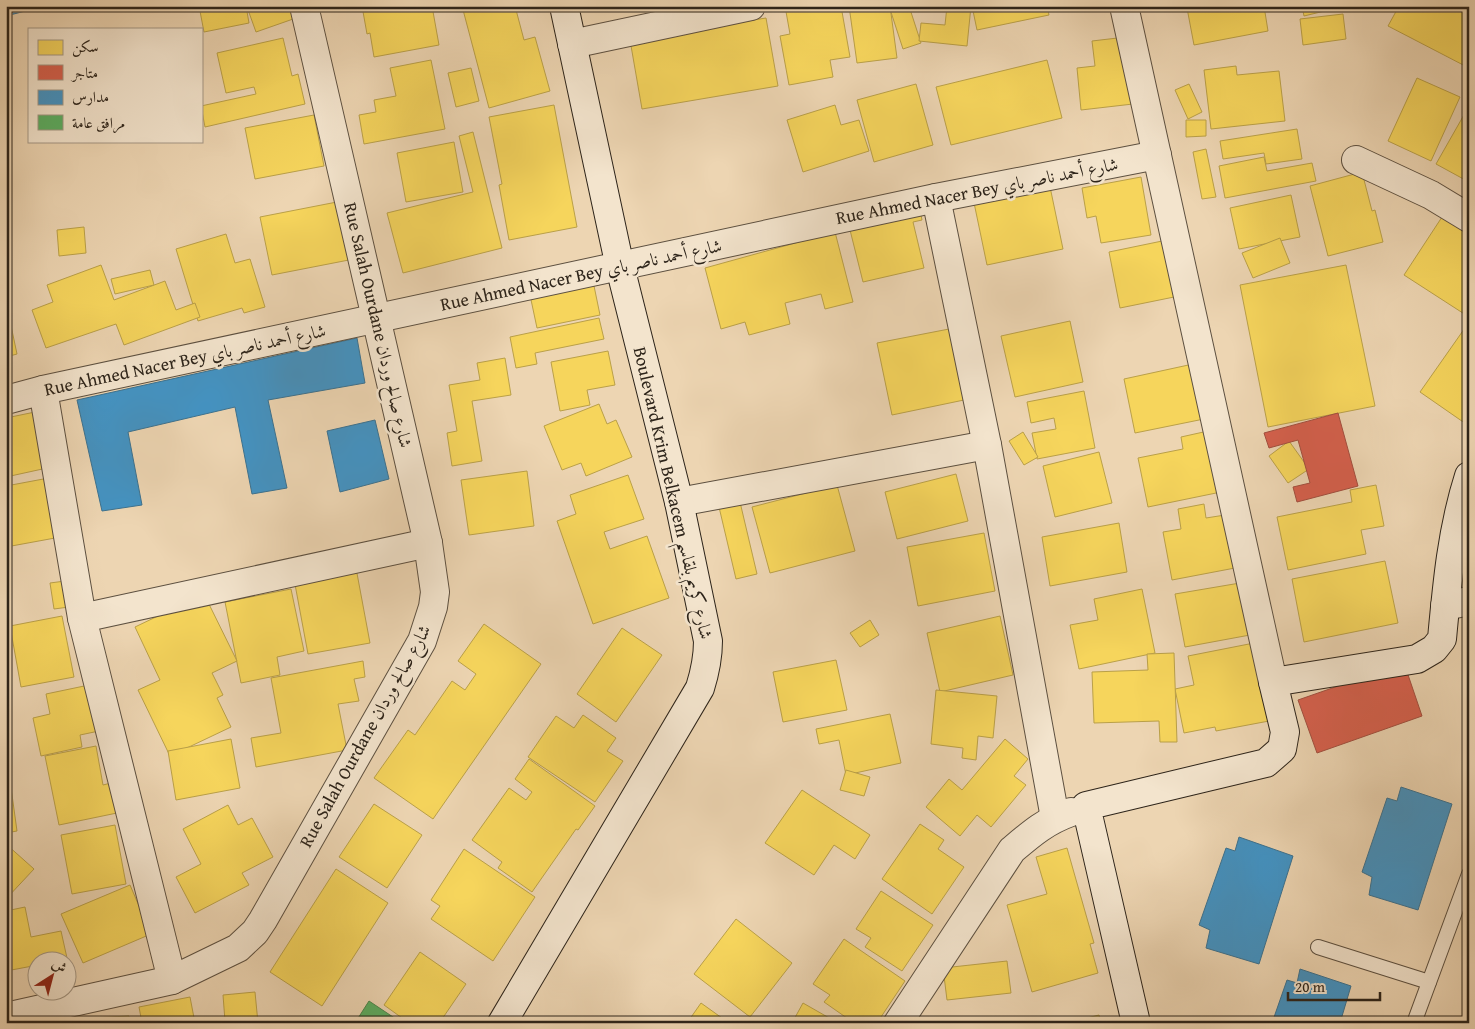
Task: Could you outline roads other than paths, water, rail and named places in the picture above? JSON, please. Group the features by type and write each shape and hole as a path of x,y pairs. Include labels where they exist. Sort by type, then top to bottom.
{"street":[{"name":"Rue Salah Ourdane شارع صالح وردان","path":"6,1017 172,980 238,948 255,932 422,641 433,607 435,592 428,543 304,6"},
{"name":"Boulevard Krim Belkacem شارع كريم بلقاسم","path":"502,1023 700,688 708,658 708,641 679,502 620,267 564,6"},
{"path":"572,44 751,6"},
{"path":"898,1023 1012,850 1036,829 1055,818 1086,806 1266,763 1282,749 1285,732 1124,6"},
{"name":"Rue Ahmed Nacer Bey شارع أحمد ناصر باي","path":"6,400 43,390 936,198 1157,155"},
{"path":"1356,160 1431,195 1469,218"},
{"path":"936,198 986,445 1055,818"},
{"path":"43,390 82,618 172,980"},
{"path":"679,502 986,445"},
{"path":"1273,682 1417,659 1434,648 1442,638 1457,604 1451,555 1466,493"},
{"path":"82,618 428,543"},
{"path":"1086,806 1136,1023"}],"lane":[{"path":"1414,1023 1469,874"},
{"path":"1318,947 1429,982"}]}
